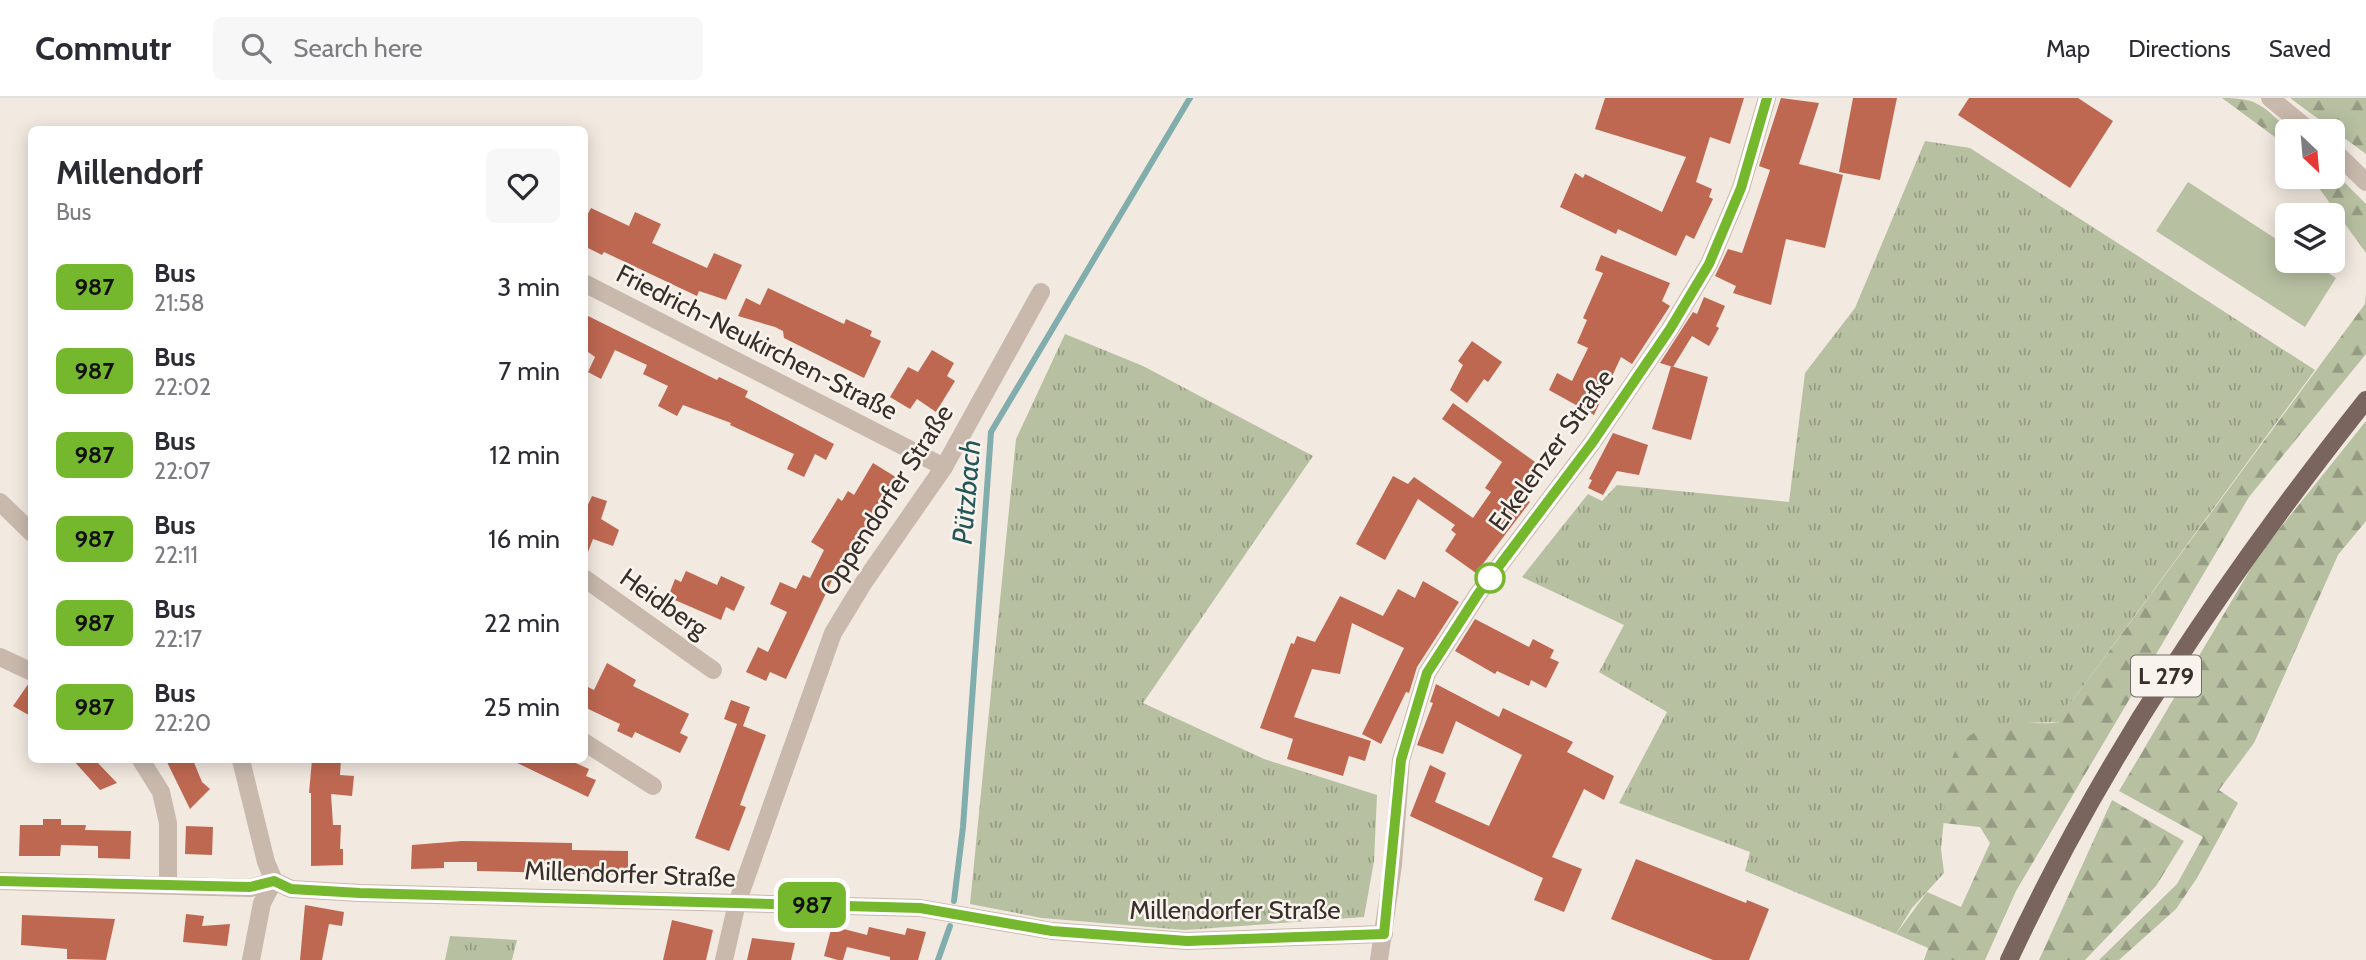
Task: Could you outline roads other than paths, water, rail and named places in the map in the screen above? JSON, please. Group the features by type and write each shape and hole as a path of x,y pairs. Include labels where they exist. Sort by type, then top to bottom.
{"main road":[{"name":"L 279","path":"2008,960 2118,753 2200,622 2304,478 2366,400"}],"street":[{"name":"Erkelenzer Straße","path":"1379,960 1384,934 1401,760 1427,673 1478,594 1592,443 1704,272 1741,188 1767,98"},
{"path":"2270,98 2295,119"},
{"path":"2345,162 2366,182"},
{"name":"Friedrich-Neukirchen-Straße","path":"588,285 944,467"},
{"name":"Oppendorfer Straße","path":"724,960 737,903 833,633 864,582 944,467 1041,292"},
{"path":"0,502 28,529"},
{"name":"Heidberg","path":"588,581 713,670"},
{"path":"0,657 28,670"},
{"path":"588,745 653,786"},
{"path":"143,763 161,792 168,823 168,884"},
{"path":"242,763 266,862 274,881 262,903 251,960"},
{"name":"Millendorfer Straße","path":"0,881 250,887 274,881 291,889 360,893 940,911 1052,931 1174,941 1384,934"}],"waterway":[{"name":"Pützbach","path":"954,901 963,827 991,432 1190,98"},
{"name":"Pützbach","path":"938,960 950,926"}]}
